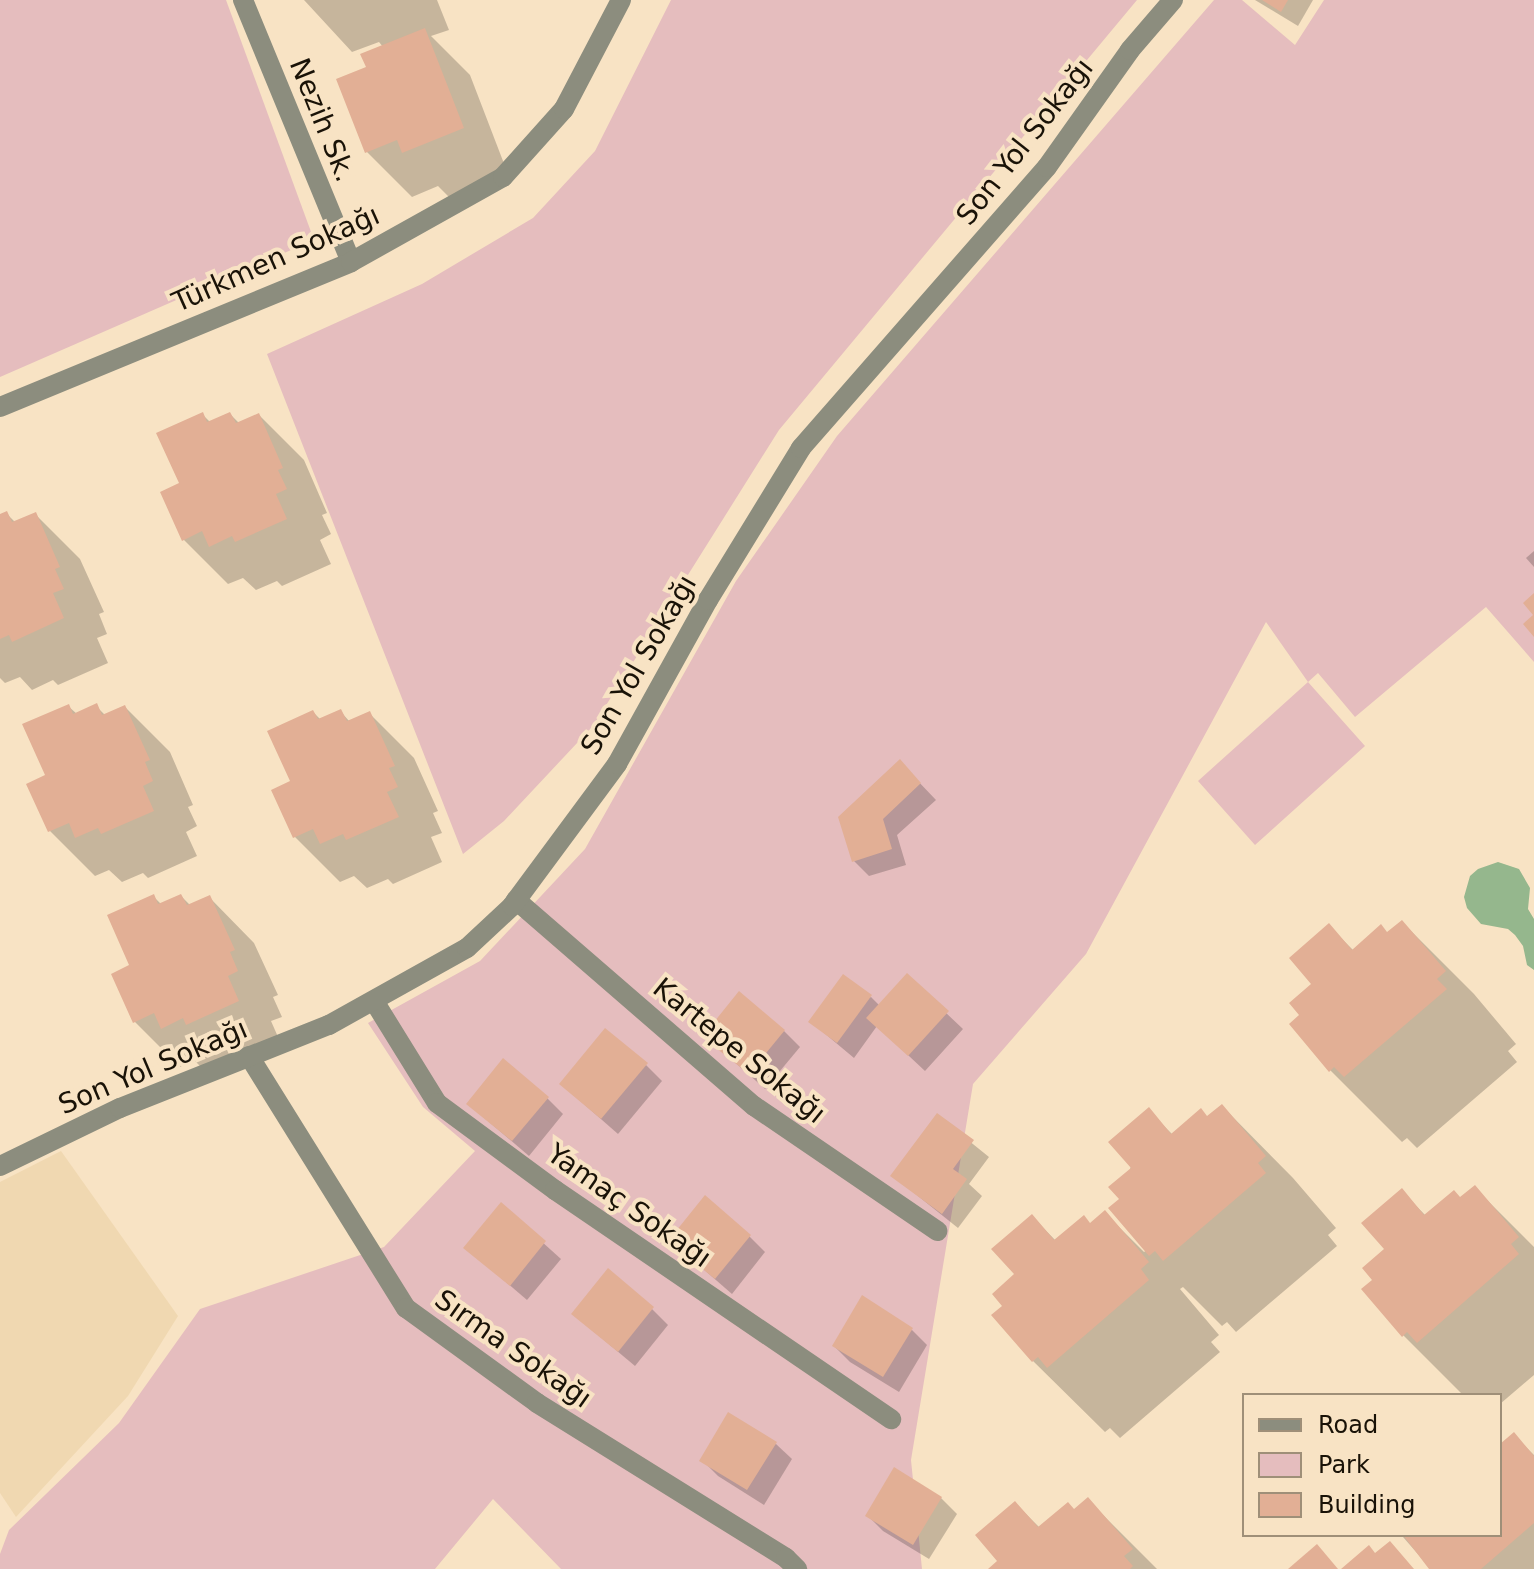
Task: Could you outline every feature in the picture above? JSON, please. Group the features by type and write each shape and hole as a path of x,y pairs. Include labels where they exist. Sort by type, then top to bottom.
{"street":[{"name":"Nezih Sk.","path":"243,0 351,262"},
{"name":"Türkmen Sokağı","path":"0,407 351,262 503,177 564,109 621,0"},
{"name":"Son Yol Sokağı","path":"0,1166 120,1108 329,1025 467,948 516,900 617,764 708,600 801,448 1047,167 1130,50 1173,0"},
{"name":"Kartepe Sokağı","path":"516,900 754,1106 937,1231"},
{"name":"Yamaç Sokağı","path":"374,1001 437,1103 555,1190 891,1419"},
{"name":"Sırma Sokağı","path":"249,1056 406,1308 537,1403 786,1558 797,1569"}],"shaded area":[{"path":"1498,862 1519,869 1530,888 1528,909 1534,919 1534,970 1527,965 1523,946 1515,935 1508,929 1481,924 1467,908 1464,897 1470,876 1478,869"},
{"path":"61,1151 178,1316 128,1396 16,1517 0,1493 0,1182"}],"green space":[{"path":"0,0 226,0 314,240 0,377"},
{"path":"671,0 1137,0 779,430 593,726 504,821 463,854 267,354 422,284 533,218 595,151"},
{"path":"1214,0 1242,0 1295,45 1324,0 1534,0 1534,662 1486,607 1355,717 1318,673 1308,682 1266,622 1086,954 973,1084 911,1460 922,1569 561,1569 493,1499 435,1569 0,1569 0,1554 9,1530 119,1423 200,1309 384,1247 475,1151 423,1107 368,1023 480,961 585,849 736,581 837,436"},
{"path":"1308,682 1365,746 1255,845 1198,781"}],"building":[{"path":"1262,0 1288,0 1281,12"},
{"path":"425,28 464,128 402,153 397,140 365,153 336,79 366,67 360,54"},
{"path":"203,412 207,422 230,412 236,423 259,413 283,468 278,470 287,489 276,494 287,519 235,542 232,536 209,547 202,531 182,541 160,492 179,483 156,433"},
{"path":"7,511 12,522 36,512 60,567 55,569 64,589 53,593 64,618 12,642 9,635 0,639 0,514"},
{"path":"1534,593 1534,637 1523,624 1533,615 1523,603"},
{"path":"97,703 102,715 125,705 150,760 145,762 153,781 143,786 154,811 101,834 98,828 75,838 69,823 48,832 26,784 45,775 22,724 69,704 73,714"},
{"path":"341,709 347,721 370,711 395,766 389,768 398,787 387,792 399,817 346,840 343,834 320,844 313,829 293,838 271,790 290,781 267,731 313,710 318,719"},
{"path":"900,759 921,783 883,819 892,849 852,862 838,817"},
{"path":"154,894 158,904 181,894 187,905 210,895 235,950 230,952 238,971 228,976 239,1001 186,1025 183,1018 161,1029 154,1013 133,1023 111,974 129,965 107,915"},
{"path":"1402,920 1446,971 1437,979 1447,989 1344,1077 1334,1067 1329,1072 1289,1024 1299,1015 1289,1003 1311,984 1289,958 1329,923 1352,950 1381,924 1387,932"},
{"path":"907,973 949,1011 908,1056 866,1018"},
{"path":"843,974 872,995 837,1043 808,1022"},
{"path":"739,991 785,1030 749,1074 702,1037"},
{"path":"605,1028 648,1063 601,1119 559,1084"},
{"path":"503,1058 549,1097 512,1141 466,1104"},
{"path":"1222,1104 1266,1156 1258,1163 1266,1173 1163,1261 1155,1251 1149,1256 1108,1208 1119,1199 1108,1187 1131,1168 1108,1142 1149,1107 1171,1134 1201,1108 1207,1116"},
{"path":"937,1113 974,1140 953,1169 967,1179 942,1214 890,1176"},
{"path":"1475,1185 1519,1237 1511,1244 1519,1254 1417,1343 1407,1332 1402,1337 1361,1289 1372,1280 1362,1268 1384,1249 1361,1223 1402,1188 1424,1215 1454,1190 1460,1197"},
{"path":"705,1195 751,1235 715,1279 668,1241"},
{"path":"501,1202 546,1241 510,1286 463,1248"},
{"path":"1105,1210 1149,1262 1141,1269 1149,1280 1047,1368 1038,1357 1032,1362 991,1315 1002,1306 992,1294 1014,1274 991,1249 1032,1214 1054,1240 1084,1215 1090,1223"},
{"path":"608,1268 654,1307 618,1352 571,1314"},
{"path":"862,1295 913,1328 883,1377 832,1346"},
{"path":"728,1412 777,1442 747,1490 699,1461"},
{"path":"1514,1432 1534,1456 1534,1523 1481,1569 1429,1569 1405,1537 1502,1537 1502,1442"},
{"path":"894,1467 942,1497 913,1545 865,1516"},
{"path":"1088,1497 1133,1549 1124,1556 1133,1566 1130,1569 988,1569 997,1561 975,1535 1015,1501 1038,1527 1068,1502 1074,1509"},
{"path":"1390,1541 1414,1569 1341,1569 1369,1545 1375,1553"},
{"path":"1317,1544 1338,1569 1288,1569"}]}
